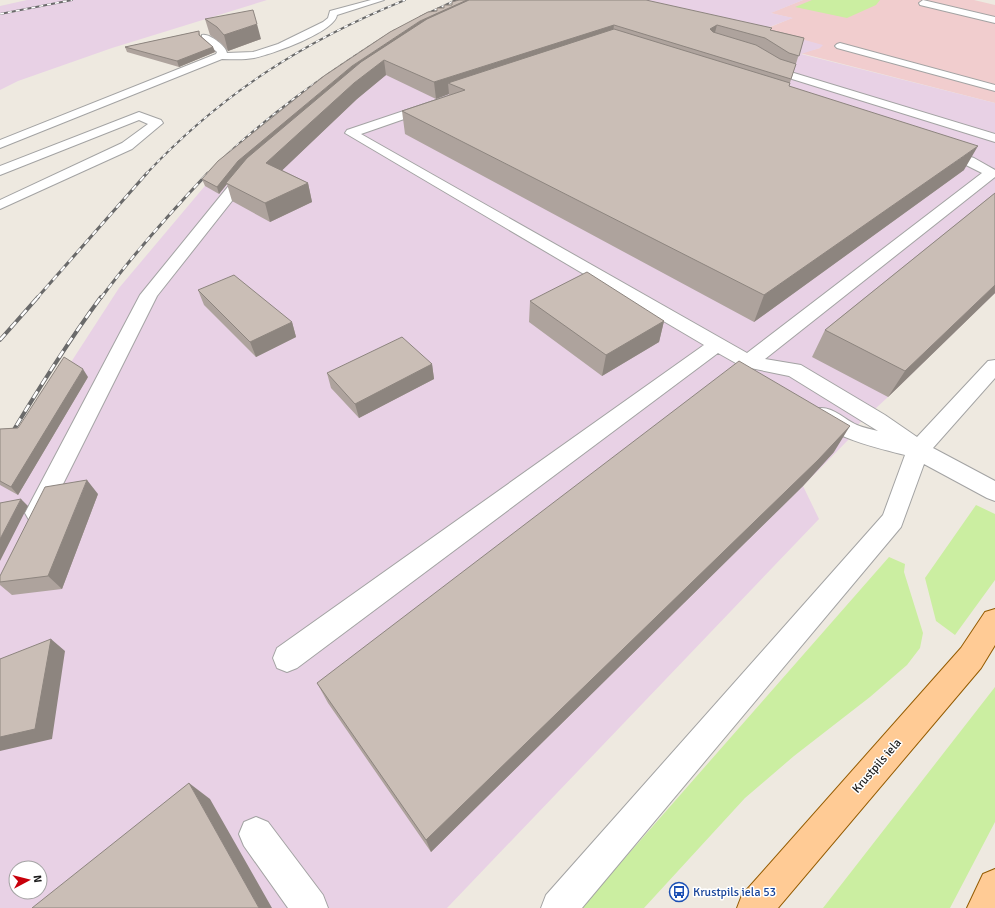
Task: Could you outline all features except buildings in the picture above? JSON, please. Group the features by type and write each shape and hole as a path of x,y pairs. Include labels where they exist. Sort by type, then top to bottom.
{"main road":[{"name":"Krustpils iela","path":"755,908 971,658 995,621"},
{"path":"985,908 995,886"}],"lane":[{"path":"0,144 221,56 261,54 320,28 332,19 333,13 380,0"},
{"path":"923,3 995,20"},
{"path":"205,37 222,52 221,56"},
{"path":"748,362 993,174 969,161 612,44 351,133 748,362 767,383 774,387"},
{"path":"840,46 995,88"},
{"path":"756,57 780,72 995,138"},
{"path":"174,62 193,67"},
{"path":"0,171 139,116 157,123 128,146 3,201"},
{"path":"30,527 149,295 246,172 258,162"},
{"path":"287,658 718,344"},
{"path":"748,362 794,370 878,420 918,450 995,492"},
{"path":"559,908 893,520 918,450 995,366"},
{"path":"805,404 850,431 918,450"},
{"path":"256,834 310,908"}],"shaded area":[{"path":"27,0 267,0 112,48 18,81 0,90 0,6"},
{"path":"504,0 803,0 771,13 793,18 764,29 823,45 820,48 801,54 995,103 995,293 851,431 851,437 803,486 819,519 447,908 0,908 0,482 31,424 119,288 220,168 444,13 444,10"},
{"path":"803,0 974,0 995,5 995,103 800,53 820,48 763,30 792,18 770,13"}],"green space":[{"path":"812,0 880,0 876,5 847,18 795,7"},
{"path":"976,505 995,514 995,580 955,635 936,621 925,578"},
{"path":"889,557 905,564 904,572 923,633 920,648 907,665 870,697 794,756 745,798 644,908 581,908"},
{"path":"995,687 995,822 950,908 823,908"}],"railway":[{"path":"0,14 72,0"},
{"path":"147,173 204,119 266,72 332,33 405,0"},
{"path":"420,17 456,0"},
{"path":"208,173 228,153 273,114 345,62 395,30"},
{"path":"37,298 147,173"},
{"path":"101,298 126,265 208,173"},
{"path":"0,340 38,297"},
{"path":"0,453 74,335 101,297"}],"place":[{"name":"Krustpils iela 53","path":"679,892"}]}
